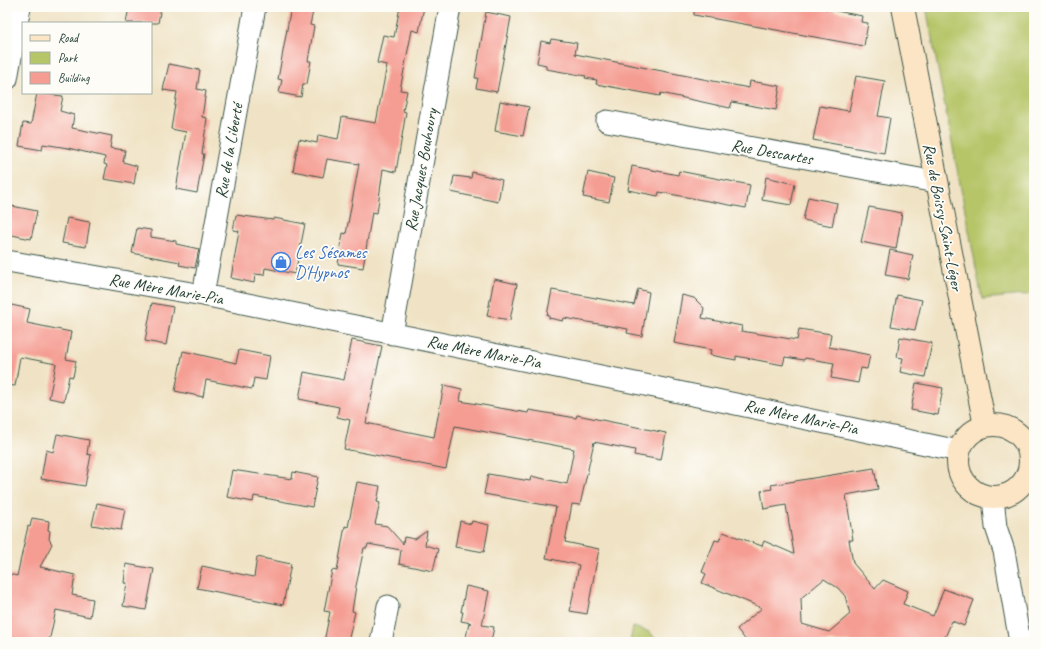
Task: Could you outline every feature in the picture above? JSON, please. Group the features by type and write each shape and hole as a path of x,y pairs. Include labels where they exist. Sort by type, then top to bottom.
{"main road":[{"name":"Rue de Boissy-Saint-Léger","path":"903,7 936,182 985,426"},
{"path":"996,425 1006,427 1016,432 1024,440 1029,450 1032,472 1015,491 1005,496 993,498 982,496 972,491 964,483 959,473 957,462 959,451 964,440 973,431 985,426 996,425"}],"street":[{"path":"7,79 20,7"},
{"name":"Rue de la Liberté","path":"203,295 255,7"},
{"name":"Rue Jacques Bouhoury","path":"392,334 450,7"},
{"name":"Rue Descartes","path":"607,121 936,182"},
{"name":"Rue Mère Marie-Pia","path":"7,261 203,295 860,429 959,451"},
{"path":"993,498 996,527 1004,551 1020,642"},
{"path":"381,642 388,606"}],"green space":[{"path":"926,7 1034,7 1034,294 982,299"},
{"path":"633,627 650,632 658,642 630,642"}],"building":[{"path":"129,7 161,7 158,23 126,22"},
{"path":"291,7 314,7 310,25 314,26 308,61 311,61 307,84 303,84 301,97 279,93 282,80 278,79"},
{"path":"400,7 424,7 419,32 412,30 400,90 407,91 403,111 406,112 396,172 383,169 377,213 372,212 363,268 338,264 343,233 346,234 359,164 327,159 323,177 293,171 299,139 317,143 318,135 338,139 342,117 376,123 387,65 377,63 383,35 394,37"},
{"path":"694,7 816,7 862,16 861,22 868,23 864,46 694,15"},
{"path":"486,12 511,17 497,92 476,88 478,78 475,78"},
{"path":"551,39 577,43 575,54 749,88 750,81 780,86 776,110 732,102 730,108 661,93 660,96 596,84 597,80 585,78 586,76 546,69 546,65 537,63 541,41 550,43"},
{"path":"169,64 200,70 197,89 206,91 202,117 207,118 202,154 204,154 197,193 176,189 186,132 171,129 177,92 163,90"},
{"path":"856,76 885,81 878,116 890,118 884,153 813,140 820,106 849,111"},
{"path":"37,94 63,96 60,111 74,115 72,128 112,136 110,148 125,150 123,162 137,166 134,184 104,179 107,165 104,164 105,157 68,148 43,144 42,150 19,146 23,123 31,124"},
{"path":"500,101 529,107 523,136 495,131"},
{"path":"632,166 678,175 679,171 750,185 746,208 659,192 658,196 628,190"},
{"path":"472,172 502,180 498,202 451,192 454,176 471,178"},
{"path":"588,172 614,178 609,202 583,197"},
{"path":"766,177 795,184 791,205 762,200"},
{"path":"808,197 837,203 832,226 803,220"},
{"path":"7,205 37,211 31,239 7,234"},
{"path":"869,207 902,213 896,249 861,242"},
{"path":"236,215 273,220 274,218 305,224 295,274 265,268 264,275 255,274 254,283 231,278 239,231 233,230"},
{"path":"67,218 90,222 86,247 62,243"},
{"path":"137,228 151,230 151,237 176,241 176,244 199,249 195,268 179,265 180,262 132,253"},
{"path":"890,250 913,255 908,279 885,275"},
{"path":"494,279 517,284 510,320 487,316"},
{"path":"638,289 649,292 642,336 627,333 628,329 564,318 563,321 549,318 549,315 547,315 552,290 634,305"},
{"path":"682,295 694,298 704,308 702,318 742,326 741,331 797,340 799,329 831,334 829,347 870,355 867,369 861,368 858,383 831,378 834,363 805,358 804,360 785,357 783,365 736,356 736,360 710,355 711,350 674,343"},
{"path":"897,295 922,300 915,330 891,326"},
{"path":"152,303 173,307 166,345 145,341"},
{"path":"7,304 30,309 27,323 71,332 66,359 76,361 73,377 69,376 64,401 49,398 56,364 20,357 15,386 7,385"},
{"path":"900,337 932,343 925,377 900,372 903,358 897,357"},
{"path":"352,340 382,346 366,423 434,437 444,385 462,389 460,401 528,413 529,410 576,418 577,415 666,433 661,460 634,455 635,450 594,442 580,505 572,504 565,542 599,549 587,614 570,611 579,565 546,558 556,507 484,494 488,474 530,481 531,476 567,484 574,449 455,426 446,469 344,449 350,420 337,417 339,407 299,399 304,372 344,380"},
{"path":"239,350 270,356 266,380 254,378 252,389 206,380 203,397 175,391 183,351 236,363"},
{"path":"916,383 943,388 938,415 911,410"},
{"path":"57,434 89,440 87,454 91,455 85,486 41,479 46,450 53,452"},
{"path":"874,468 878,489 846,495 853,540 849,540 853,563 875,589 883,580 908,591 903,604 933,616 944,589 974,600 964,626 952,621 943,642 747,642 737,629 762,608 702,583 706,574 702,572 715,540 719,541 723,532 762,546 764,541 794,554 786,505 764,509 761,491 772,489 771,485","holes":["824,579 838,588 845,596 850,614 829,632 802,624 801,598"]},
{"path":"232,470 292,479 293,472 318,477 312,507 254,496 253,502 227,497"},
{"path":"357,482 380,486 377,502 380,503 375,524 387,526 403,544 404,537 415,539 427,531 425,545 438,549 433,571 399,564 401,550 368,544 367,548 364,548 356,586 352,611 355,612 348,642 324,642 330,612 324,611 332,570 337,571 345,526 348,527"},
{"path":"97,503 125,509 121,530 92,525"},
{"path":"32,518 49,521 49,539 52,544 40,567 75,575 72,595 93,599 90,617 56,610 49,642 7,642 7,584 9,574 17,576 28,526 30,527"},
{"path":"460,521 471,524 472,521 489,525 484,552 455,547"},
{"path":"257,557 291,564 283,605 197,588 202,566 254,577"},
{"path":"126,564 154,569 146,610 123,606 127,583 124,583"},
{"path":"466,586 489,591 482,625 494,627 491,642 465,642 469,623 471,623 461,621 463,612 461,612"}],"place":[{"name":"Les Sésames D'Hypnos","path":"281,262"}]}
